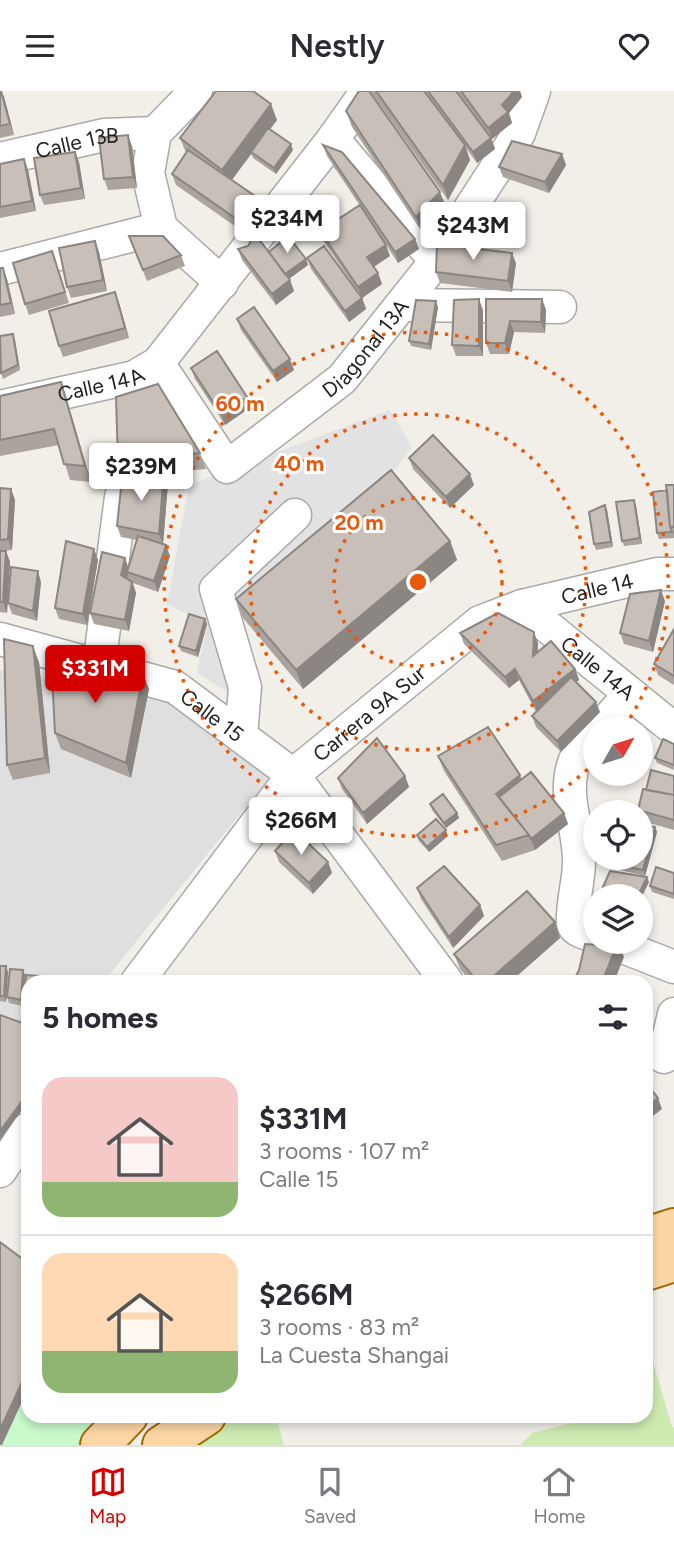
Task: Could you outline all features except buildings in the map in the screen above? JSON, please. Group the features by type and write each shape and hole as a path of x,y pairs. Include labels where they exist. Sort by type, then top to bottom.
{"main road":[{"path":"653,1235 674,1228"},
{"path":"653,1269 674,1262"},
{"path":"100,1445 121,1423"},
{"path":"162,1445 195,1423"}],"street":[{"path":"196,91 155,133 149,173 161,229 222,283"},
{"path":"158,363 333,139 367,91"},
{"name":"Diagonal 13A","path":"158,363 227,467 342,379 403,305 436,261 519,133 534,91"},
{"name":"Calle 13B","path":"0,159 104,135 155,133"},
{"path":"333,139 436,261"},
{"path":"0,269 161,229"},
{"path":"403,305 560,307"},
{"name":"Calle 14A","path":"0,407 134,377 158,363"},
{"path":"99,666 121,497"},
{"path":"241,736 245,687 216,589 295,515"},
{"name":"Calle 14","path":"522,606 657,574 674,574"},
{"name":"Calle 14A","path":"522,606 674,729"},
{"name":"Carrera 9A Sur","path":"142,975 293,775 481,622 522,606"},
{"name":"Calle 15","path":"0,639 175,688 293,775 442,975"},
{"path":"611,716 630,694"},
{"path":"583,748 575,758 569,785 570,807 579,853 579,878 573,922 583,930"},
{"path":"641,954 674,967"},
{"path":"664,1057 674,1014"},
{"path":"0,1171 21,1140"}],"shaded area":[{"path":"390,410 412,447 387,480 237,611 257,679 261,713 197,673 207,625 167,604 189,485"},
{"path":"0,670 174,703 273,774 109,975 21,975 21,1026 0,1018"}],"green space":[{"path":"653,1362 674,1427 674,1445 520,1445 532,1433 572,1423 653,1423"},
{"path":"21,1404 21,1423 116,1423 94,1445 2,1445"},
{"path":"195,1423 278,1423 284,1445 162,1445"}]}
